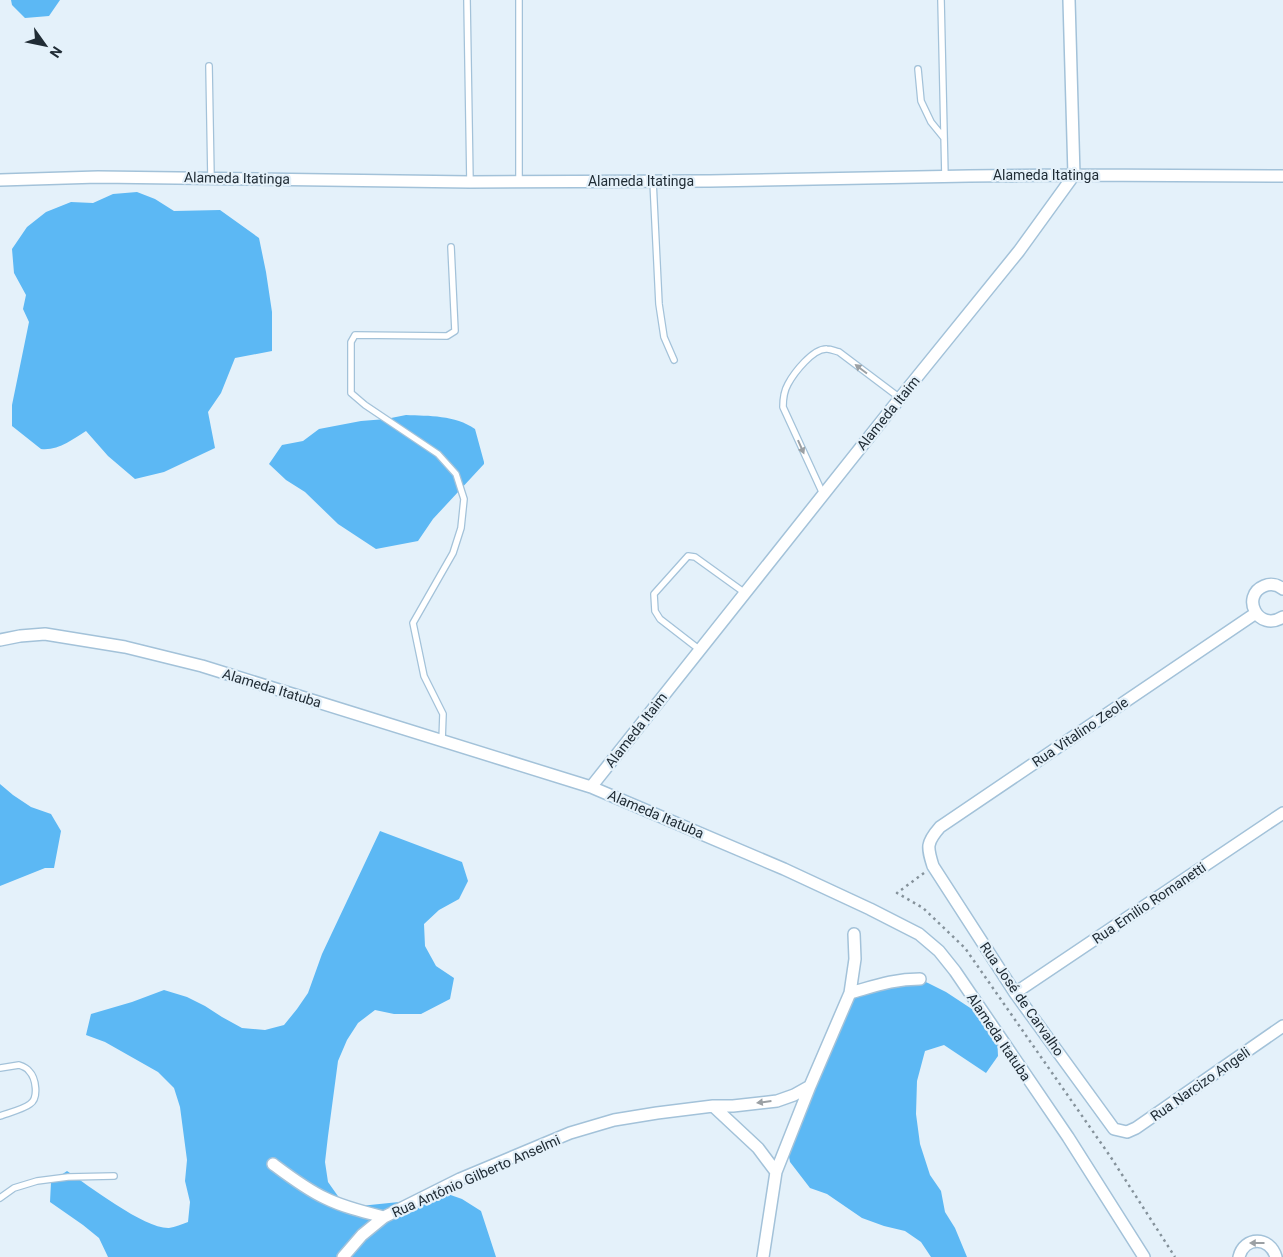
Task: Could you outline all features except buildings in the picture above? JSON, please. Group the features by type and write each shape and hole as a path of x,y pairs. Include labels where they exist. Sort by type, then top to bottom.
{"street":[{"path":"1069,0 1074,175"},
{"name":"Alameda Itatinga","path":"0,180 98,176 470,182 720,181 1074,175 1283,176"},
{"name":"Alameda Itaim","path":"591,787 823,494 1019,251 1074,175"},
{"path":"1283,589 1274,584 1262,586 1257,590 1252,602 1256,613 1265,620 1271,621 1283,617"},
{"name":"Rua Vitalino Zeole","path":"933,866 928,847 931,836 940,827 1256,613"},
{"name":"Alameda Itatuba","path":"0,640 45,634 125,647 202,666 591,787 784,869 919,934 939,951 955,971 1068,1137 1144,1257"},
{"name":"Rua Emilio Romanetti","path":"1015,993 1283,814"},
{"name":"Rua José de Carvalho","path":"933,866 1015,993 1114,1129"},
{"path":"763,1257 776,1172 850,993 855,959 854,934"},
{"path":"850,993 876,984 905,979 920,979"},
{"name":"Rua Narcizo Angeli","path":"1114,1129 1127,1132 1136,1128 1283,1026"},
{"name":"Rua Antônio Gilberto Anselmi","path":"343,1257 362,1235 384,1217 460,1180 570,1133 614,1120 657,1113 776,1101 794,1095 810,1086"},
{"path":"713,1106 758,1148 776,1172"},
{"name":"Rua Antônio Gilberto Anselmi","path":"273,1164 325,1198 360,1211 384,1217"},
{"path":"1239,1257 1240,1252 1248,1243 1260,1241 1278,1252"}],"lane":[{"path":"467,0 470,182"},
{"path":"519,0 519,181"},
{"path":"941,0 944,177"},
{"path":"209,66 211,178"},
{"path":"918,69 921,101 931,122 944,138"},
{"path":"654,181 659,304 664,337 674,360"},
{"path":"442,741 443,714 424,676 413,623 453,553 461,528 464,499 456,474 438,454 364,405 351,393 351,342 355,335 447,336 455,330 451,247"},
{"path":"823,494 782,407 787,385 795,374 816,352 827,349 839,352 900,398"},
{"path":"700,650 660,619 655,611 654,594 688,556 695,557 745,593"},
{"path":"0,1068 19,1065 29,1071 33,1079 35,1092 35,1098 30,1104 0,1116"},
{"path":"0,1198 14,1188 37,1181 68,1177 114,1176"}],"path":[{"path":"933,866 897,893 924,908 965,948 1110,1156 1175,1257"}],"shaded area":[{"path":"11,0 60,0 49,16 25,18 12,5"},
{"path":"137,192 155,199 174,211 220,210 259,238 272,312 272,351 235,358 221,393 208,412 215,448 164,472 135,479 108,456 86,431 59,446 41,449 12,426 12,405 29,322 23,309 26,295 14,273 12,249 27,227 46,212 71,202 93,203 113,194"},
{"path":"406,415 433,416 467,424 475,429 484,462 433,519 418,541 376,549 338,524 305,492 286,480 269,464 282,445 303,441 319,429"},
{"path":"0,784 31,807 51,814 61,831 54,868 45,868 0,886"},
{"path":"380,831 462,862 468,881 459,899 439,910 424,924 425,946 436,966 454,978 450,999 421,1014 394,1014 375,1010 358,1023 347,1040 338,1061 325,1162 328,1182 340,1199 360,1206 399,1202 442,1192 462,1199 481,1211 496,1257 108,1257 99,1238 50,1202 51,1182 67,1171 117,1206 146,1222 159,1226 169,1228 188,1222 190,1202 185,1181 187,1160 180,1107 174,1088 158,1072 105,1042 86,1035 91,1014 164,990 187,997 242,1028 265,1030 284,1025 308,993 322,954"},
{"path":"912,976 946,992 984,1017 997,1034 998,1056 986,1073 944,1045 925,1051 917,1081 916,1114 920,1144 930,1175 941,1191 945,1212 955,1228 967,1257 931,1257 921,1242 905,1231 862,1218 827,1194 810,1188 790,1162 786,1141 796,1104 815,1066 821,1045 859,993"}]}
